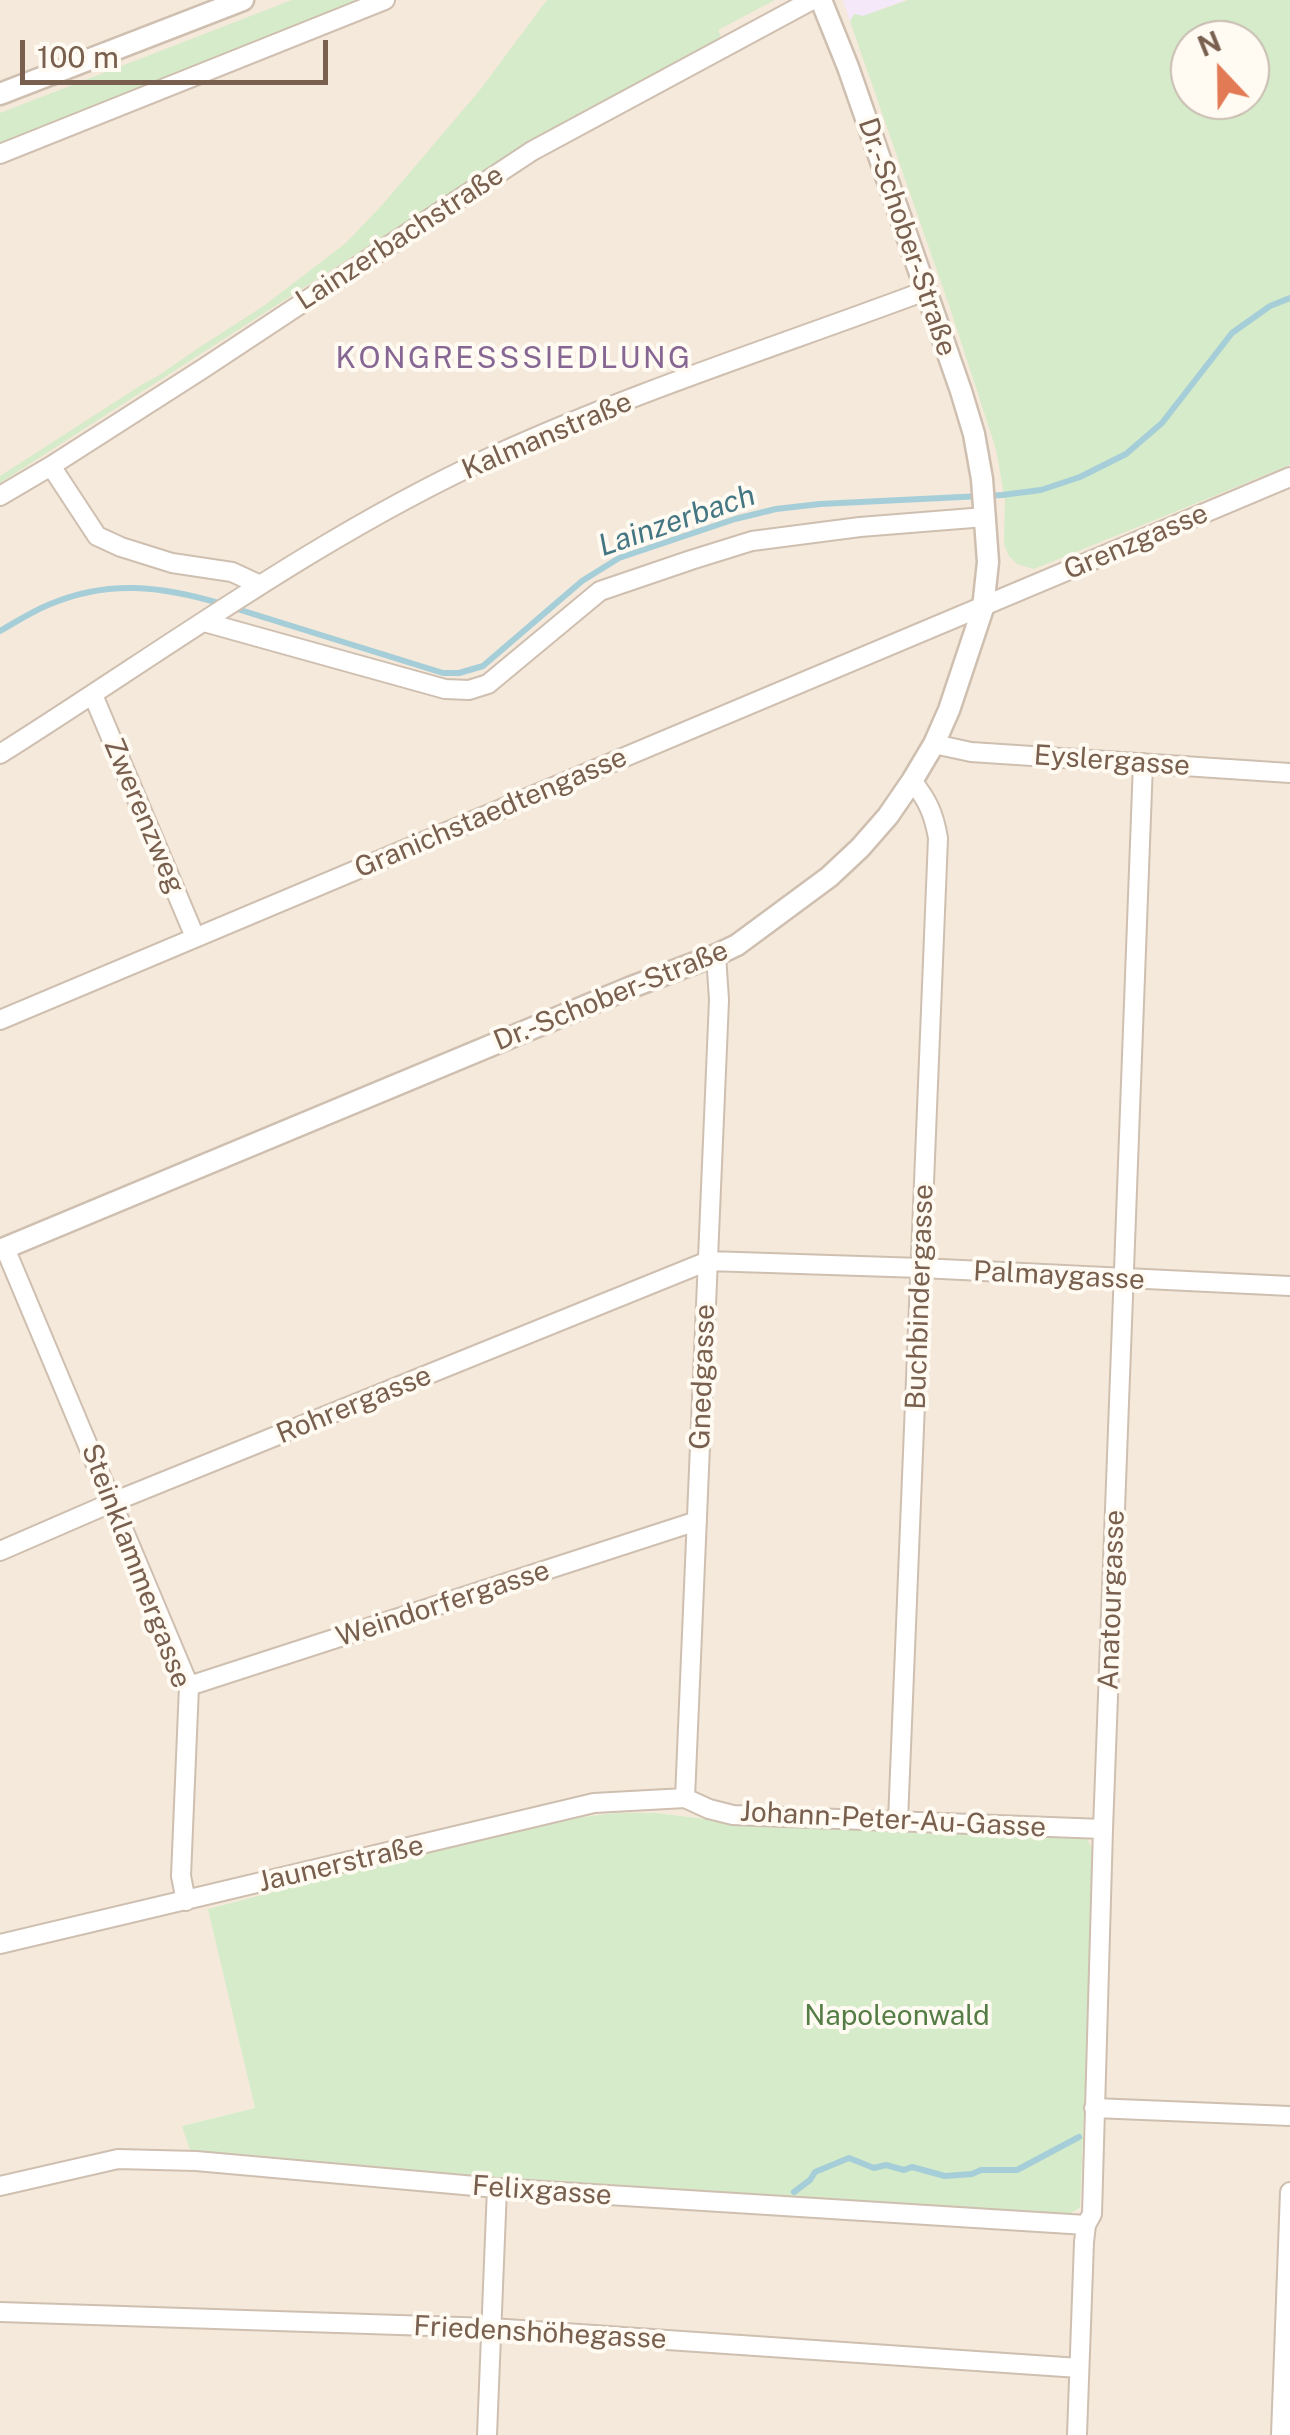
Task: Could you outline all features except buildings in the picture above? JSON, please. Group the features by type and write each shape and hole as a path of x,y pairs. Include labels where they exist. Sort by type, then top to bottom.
{"street":[{"path":"0,94 243,0"},
{"path":"0,154 385,0"},
{"name":"Lainzerbachstraße","path":"0,496 532,151 812,0"},
{"name":"Dr.-Schober-Straße","path":"2,1249 737,945 829,877 860,848 912,781 949,710 983,608 988,562 982,478 961,391 848,66 821,0"},
{"name":"Kalmanstraße","path":"210,618 350,532 493,456 634,398 926,292"},
{"path":"51,466 97,536 172,563 232,572 260,585"},
{"name":"Grenzgasse","path":"983,608 1290,478"},
{"path":"0,754 210,618 445,689 470,690 488,684 600,591 691,560 752,542 985,515"},
{"name":"Granichstaedtengasse","path":"0,1020 983,608"},
{"name":"Zwerenzweg","path":"93,695 195,937"},
{"name":"Eyslergasse","path":"934,744 971,752 1290,772"},
{"name":"Anatourgasse","path":"1077,2435 1086,2225 1092,2214 1143,763"},
{"name":"Buchbindergasse","path":"898,1820 938,838 927,798 912,781"},
{"name":"Gnedgasse","path":"684,1798 720,1000 716,955"},
{"name":"Steinklammergasse","path":"2,1249 114,1502 189,1686 182,1876 186,1901"},
{"name":"Palmaygasse","path":"708,1260 1290,1286"},
{"name":"Rohrergasse","path":"0,1551 708,1260"},
{"name":"Weindorfergasse","path":"189,1686 697,1521"},
{"name":"Johann-Peter-Au-Gasse","path":"684,1798 734,1814 1103,1829"},
{"name":"Jaunerstraße","path":"0,1944 594,1803 684,1798"},
{"path":"1094,2108 1290,2116"},
{"name":"Felixgasse","path":"0,2186 118,2159 196,2161 498,2188 1086,2225"},
{"path":"487,2435 498,2188"},
{"path":"1281,2435 1290,2192"},
{"name":"Friedenshöhegasse","path":"0,2312 492,2328 1079,2368"}],"shaded area":[{"path":"0,0 1290,0 1290,2435 0,2435","holes":["656,1813 1094,1882 1080,2209 1068,2215 248,2159 182,2126 255,2108 209,1909 504,1832 565,1819"]},
{"path":"843,0 906,0 850,21"}],"green space":[{"path":"292,0 371,0 0,145 0,113"},
{"path":"547,0 775,0 718,30 721,37 530,142 0,483 0,476 265,305 346,243 480,90"},
{"path":"908,0 1290,0 1290,465 1034,569 1017,564 1009,556 1004,544 1005,500 996,449 850,21 854,14 863,16"},
{"name":"Napoleonwald","path":"616,1813 1086,1838 1094,1851 1094,1882 1080,2208 1068,2215 191,2153 182,2126 255,2108 208,1909 504,1832"}],"waterway":[{"name":"Lainzerbach","path":"234,608 443,673 483,666 582,581 619,558 735,519 820,504 1002,495 1041,490 1080,477 1126,454 1162,423 1232,333 1270,306 1290,298"},
{"name":"Lainzerbach","path":"0,631 48,605 92,591 156,590 222,604"},
{"path":"794,2192 815,2172 849,2158 874,2168 912,2167 945,2176 1017,2170 1079,2137"}],"district":[{"name":"KONGRESSSIEDLUNG","path":"514,359"}]}
